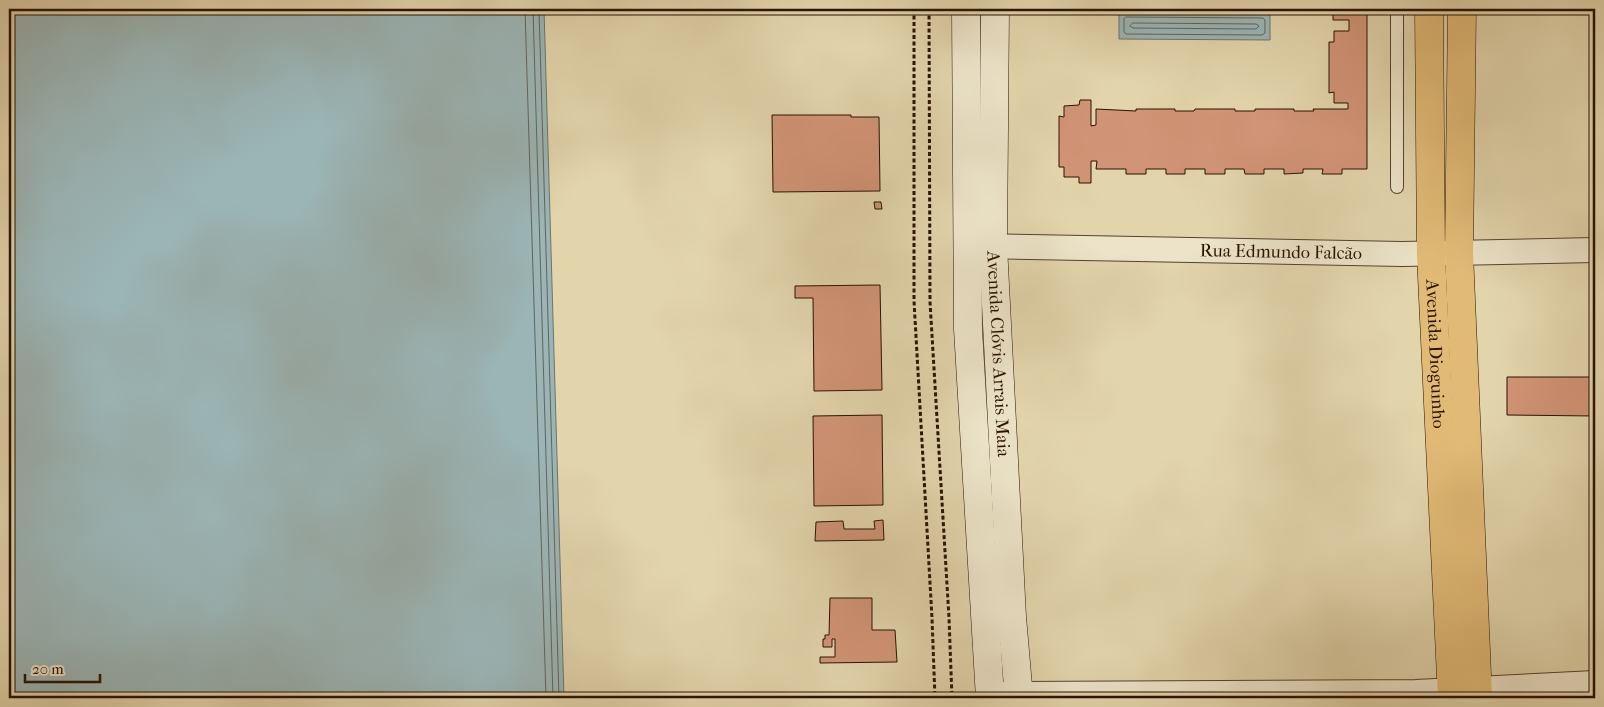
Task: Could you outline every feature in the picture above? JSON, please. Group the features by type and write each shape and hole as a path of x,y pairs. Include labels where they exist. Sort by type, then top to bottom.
{"main road":[{"name":"Avenida Clóvis Arrais Maia","path":"966,9 980,246 1019,696"},
{"name":"Avenida Clóvis Arrais Maia","path":"990,696 968,329 980,246 995,9"},
{"name":"Avenida Dioguinho","path":"1428,9 1431,255 1465,694"},
{"name":"Avenida Dioguinho","path":"1462,9 1458,253 1465,694"}],"street":[{"name":"Rua Edmundo Falcão","path":"980,246 1431,255 1595,250"},
{"path":"990,696 1406,692 1465,694 1595,682"}],"lane":[{"path":"1397,9 1397,187"}],"path":[{"path":"914,9 914,301 932,608 935,698"},
{"path":"929,9 930,302 949,608 952,698"}],"water":[{"path":"9,9 544,9 564,698 9,698"},
{"path":"1119,12 1270,13 1270,40 1119,39"}],"building":[{"path":"1329,9 1367,9 1367,169 1342,169 1342,174 1322,174 1323,169 1303,169 1303,173 1284,174 1284,169 1264,169 1264,174 1245,174 1244,169 1225,169 1225,174 1205,174 1205,169 1185,169 1185,174 1166,174 1166,169 1146,169 1146,174 1126,174 1126,169 1096,169 1097,161 1091,161 1091,183 1079,183 1079,177 1064,177 1064,167 1059,167 1059,116 1064,117 1064,106 1079,105 1080,100 1091,100 1091,126 1096,125 1096,109 1136,111 1136,109 1175,109 1175,111 1194,111 1195,109 1235,109 1235,111 1255,111 1255,109 1294,109 1294,111 1314,111 1313,109 1348,109 1348,103 1334,103 1334,92 1329,93 1329,42 1334,42 1334,31 1349,31 1349,20 1333,20 1333,10"},
{"path":"772,115 879,117 880,191 773,192"},
{"path":"1591,163 1595,163 1595,187 1591,187"},
{"path":"874,202 881,202 882,209 875,209"},
{"path":"880,285 882,390 814,391 813,298 795,298 795,286"},
{"path":"1507,377 1595,377 1595,416 1507,415"},
{"path":"882,415 883,505 814,506 813,416"},
{"path":"883,520 884,540 815,541 816,522 843,521 844,529 875,529 874,521"},
{"path":"830,598 872,598 872,630 895,630 897,662 820,663 820,657 835,657 835,639 832,639 832,647 823,647 825,635 829,635"}]}
